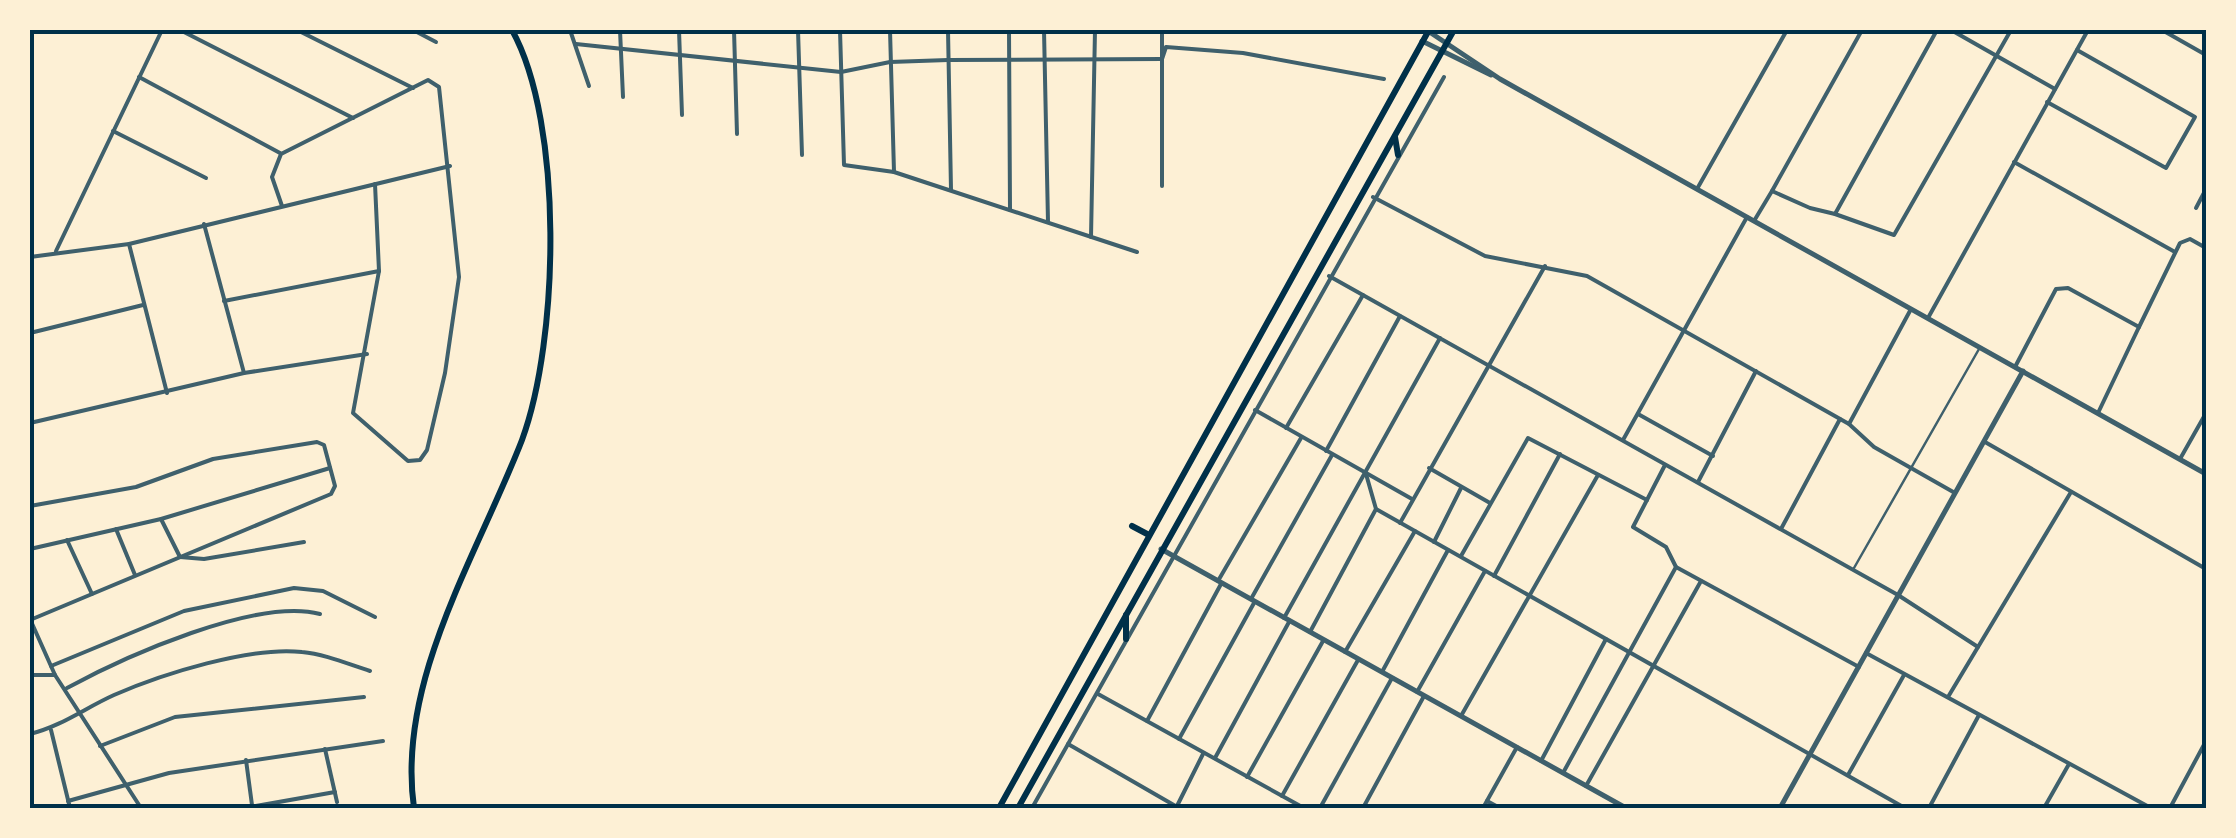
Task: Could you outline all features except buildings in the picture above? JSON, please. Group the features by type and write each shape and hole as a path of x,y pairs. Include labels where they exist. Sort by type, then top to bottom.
{"main road":[{"path":"414,808 412,752 424,688 524,435 541,354 549,226 547,156 534,85 512,30"},
{"path":"998,808 1428,30"},
{"path":"1018,808 1454,30"},
{"path":"1394,135 1398,155"},
{"path":"1205,472 1216,478"},
{"path":"1132,526 1149,535"},
{"path":"1126,613 1126,638"}],"street":[{"path":"56,252 162,30"},
{"path":"180,30 353,118"},
{"path":"296,30 413,88"},
{"path":"413,30 436,42"},
{"path":"570,30 589,86"},
{"path":"620,30 623,97"},
{"path":"678,30 682,115"},
{"path":"734,30 737,134"},
{"path":"798,30 802,156"},
{"path":"840,30 844,165 894,172 1138,252"},
{"path":"890,30 894,172"},
{"path":"948,30 950,190"},
{"path":"1009,30 1010,210"},
{"path":"1044,30 1048,222"},
{"path":"1091,237 1095,30"},
{"path":"1162,30 1162,186"},
{"path":"1294,30 1321,31"},
{"path":"1428,30 1499,78 2206,474"},
{"path":"1697,189 1788,30"},
{"path":"1622,440 1750,219 1772,191 1862,30"},
{"path":"1835,214 1937,30"},
{"path":"1951,30 2055,89"},
{"path":"1772,191 1810,208 1894,235 2012,30"},
{"path":"1928,318 2088,30"},
{"path":"2162,30 2206,54"},
{"path":"1422,42 1499,78"},
{"path":"576,44 841,72 890,62 1162,59"},
{"path":"1162,59 1166,47 1243,53 1384,79"},
{"path":"2048,102 2166,168 2181,142 2194,117 2077,50"},
{"path":"139,77 282,154"},
{"path":"1032,808 1444,77"},
{"path":"282,206 272,177 282,154 428,80 439,87 460,276 445,373 427,450 420,460 408,461 352,413 367,354 378,271 375,184"},
{"path":"113,132 206,178"},
{"path":"2014,162 2175,252"},
{"path":"30,257 130,244 450,166"},
{"path":"2196,208 2206,189"},
{"path":"1373,197 1485,256 1588,276 1840,419 1858,436 1955,493"},
{"path":"204,224 244,373"},
{"path":"2098,413 2180,243 2190,239 2206,248"},
{"path":"130,244 166,393"},
{"path":"1400,523 1544,266"},
{"path":"224,301 378,271"},
{"path":"1329,276 1898,595 1978,647"},
{"path":"2015,367 2056,288 2062,286 2139,328"},
{"path":"1286,428 1363,295"},
{"path":"30,333 143,304"},
{"path":"1848,424 1911,309"},
{"path":"1326,451 1400,316"},
{"path":"1214,758 1440,338"},
{"path":"30,423 244,373 367,354"},
{"path":"1780,808 2023,371"},
{"path":"1698,482 1756,372"},
{"path":"1254,410 1412,499"},
{"path":"2180,459 2206,413"},
{"path":"1637,414 1713,456"},
{"path":"1781,529 1840,419"},
{"path":"1147,721 1301,437"},
{"path":"1460,557 1524,440 1533,439 1647,500"},
{"path":"30,506 136,487 213,459 317,442 324,445 335,486 331,494 30,620 55,675 67,688 141,808"},
{"path":"1984,442 2206,569"},
{"path":"1179,739 1332,454"},
{"path":"1494,576 1560,454"},
{"path":"1666,464 1633,527 1666,546 1676,568 1859,667"},
{"path":"30,549 161,518 330,468"},
{"path":"1429,468 1490,503"},
{"path":"1366,474 1376,509 1905,808"},
{"path":"1461,716 1598,475"},
{"path":"1434,542 1462,487"},
{"path":"1948,698 2071,492"},
{"path":"1310,632 1376,509"},
{"path":"161,518 180,556"},
{"path":"116,529 135,576"},
{"path":"1345,652 1414,531"},
{"path":"67,540 92,594"},
{"path":"180,556 226,556 304,542"},
{"path":"1161,550 1626,808"},
{"path":"1382,672 1448,550"},
{"path":"1563,773 1676,568"},
{"path":"1363,808 1485,571"},
{"path":"1586,786 1701,580"},
{"path":"50,666 184,611 294,588 323,591 375,617"},
{"path":"67,688 104,668 203,628 295,609 320,614"},
{"path":"1541,761 1606,639"},
{"path":"1247,776 1324,640"},
{"path":"30,734 50,729 114,695 180,672 279,651 305,652 370,671"},
{"path":"1866,653 2151,808"},
{"path":"1282,796 1358,659"},
{"path":"1848,775 1904,674"},
{"path":"30,675 55,675"},
{"path":"1320,808 1392,678"},
{"path":"1096,693 1304,808"},
{"path":"100,746 175,718 364,697"},
{"path":"1929,808 1979,714"},
{"path":"50,729 69,805 125,784 246,760 383,742"},
{"path":"2170,808 2206,741"},
{"path":"1068,744 1177,807 1204,753"},
{"path":"1483,808 1517,748"},
{"path":"325,749 337,802"},
{"path":"246,760 250,808 334,792"},
{"path":"2044,808 2069,763"},
{"path":"2130,808 2135,799"},
{"path":"1487,801 1500,808"},
{"path":"1609,808 1613,801"}],"lane":[{"path":"1854,570 1980,347"}]}
